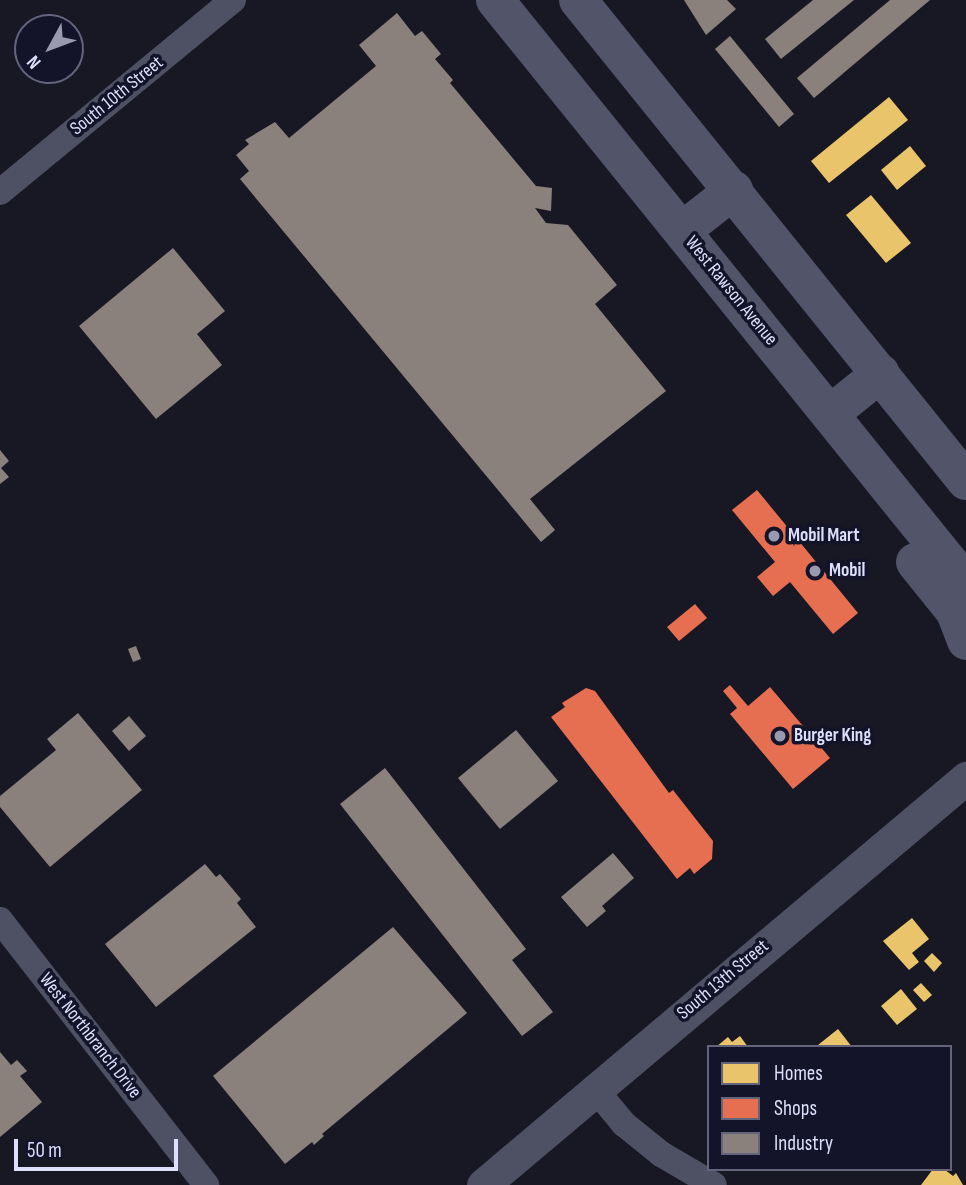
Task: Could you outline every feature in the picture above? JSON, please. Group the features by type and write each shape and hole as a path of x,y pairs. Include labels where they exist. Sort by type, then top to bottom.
{"main road":[{"name":"West Rawson Avenue","path":"495,0 966,583"},
{"path":"578,0 734,190 966,481"},
{"path":"683,230 734,190"},
{"path":"881,373 839,426 887,526 955,612 966,641"},
{"path":"907,510 966,547"}],"street":[{"name":"South 10th Street","path":"0,192 233,0"},
{"name":"South 13th Street","path":"483,1185 594,1088 966,778"},
{"name":"West Northbranch Drive","path":"0,920 206,1185"},
{"path":"594,1088 624,1124 661,1154 714,1185"}],"building: Homes":[{"path":"889,97 908,120 829,183 811,161"},
{"path":"910,146 926,166 897,190 881,170"},
{"path":"871,195 911,243 886,263 846,215"},
{"path":"912,918 929,939 912,953 919,962 909,970 883,941"},
{"path":"932,953 942,963 934,972 924,961"},
{"path":"921,983 932,995 924,1002 913,990"},
{"path":"901,989 917,1009 897,1025 881,1006"},
{"path":"838,1029 850,1045 818,1045"},
{"path":"740,1036 747,1045 718,1045 728,1037 732,1042"},
{"path":"932,1171 947,1171 953,1176 956,1173 963,1185 921,1185"}],"building: Shops":[{"name":"Mobil Mart","path":"757,490 858,613 833,634 790,582 773,596 757,577 775,562 732,510"},
{"path":"695,604 707,618 679,641 667,627"},
{"name":"Burger King","path":"730,685 748,706 770,687 830,758 793,789 730,714 737,708 723,691"},
{"path":"586,688 595,691 669,793 673,790 713,841 712,859 694,874 690,868 677,879 551,717 565,707 562,703"}],"building: Industry":[{"path":"684,0 727,0 736,9 706,35"},
{"path":"813,0 854,0 781,59 765,39"},
{"path":"890,0 930,0 814,98 797,78"},
{"path":"397,13 415,36 422,31 441,54 435,59 453,80 450,83 536,186 552,188 551,211 535,208 546,223 568,225 617,285 595,304 666,391 530,499 555,530 541,542 240,179 249,171 236,155 249,144 245,140 275,122 289,138 376,66 359,45"},
{"path":"730,36 794,114 779,127 715,49"},
{"path":"173,248 225,311 197,334 222,365 156,419 79,326"},
{"path":"0,450 9,461 1,468 9,477 0,484"},
{"path":"136,646 141,659 133,662 128,649"},
{"path":"78,713 142,790 50,867 0,807 0,796 56,750 47,739"},
{"path":"129,716 146,736 129,751 112,731"},
{"path":"516,730 558,781 500,829 458,778"},
{"path":"385,768 526,949 512,960 553,1012 522,1036 340,804"},
{"path":"613,853 634,878 602,906 606,911 587,927 561,897"},
{"path":"205,864 216,877 220,874 241,899 237,903 256,927 156,1007 105,944"},
{"path":"393,927 467,1013 322,1134 324,1136 314,1145 312,1142 285,1164 213,1076"},
{"path":"0,1052 11,1065 17,1060 27,1071 20,1076 42,1102 0,1137"}],"place":[{"name":"Mobil Mart","path":"774,536"},
{"name":"Mobil","path":"815,571"},
{"name":"Burger King","path":"780,736"}]}
